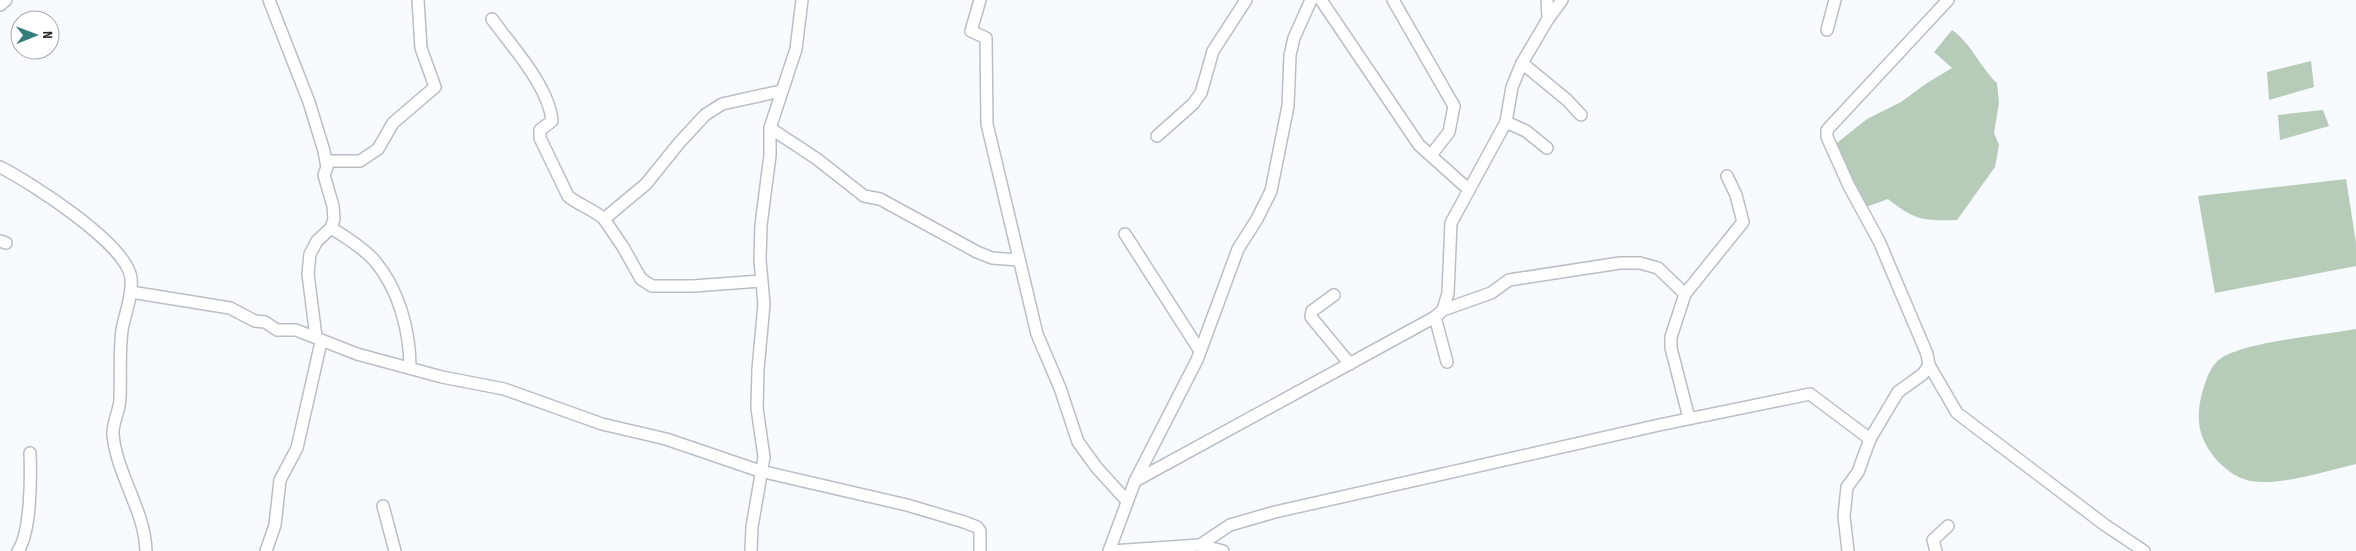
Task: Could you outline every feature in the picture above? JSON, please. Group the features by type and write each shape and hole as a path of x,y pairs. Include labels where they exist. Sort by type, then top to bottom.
{"street":[{"path":"0,5 6,0"},
{"path":"266,551 275,525 280,480 297,448 319,339 308,274 310,254 317,241 331,228 334,219 333,206 324,175 327,167 326,161 309,102 269,0"},
{"path":"326,161 360,161 378,149 392,123 435,88 421,48 418,0"},
{"path":"751,551 752,527 760,471 764,457 757,408 758,369 764,312 761,226 770,155 770,128 796,49 802,0"},
{"path":"980,0 971,31 986,38 987,124 1037,334 1060,388 1078,442 1097,468 1127,500"},
{"path":"1157,136 1194,104 1202,93 1213,51 1246,0"},
{"path":"1311,0 1294,38 1290,56 1288,106 1271,191 1257,219 1238,249 1200,351 1135,481 1110,551 1182,549 1200,544 1230,525 1274,512 1689,418 1810,394 1870,439"},
{"path":"1322,0 1419,145 1468,189"},
{"path":"1393,0 1454,106 1449,132 1431,155"},
{"path":"1547,0 1548,19"},
{"path":"1448,362 1439,313 1448,293 1451,223 1468,189 1499,140 1506,122 1508,101 1522,63 1548,19 1562,0"},
{"path":"1826,30 1835,0"},
{"path":"1948,0 1826,130 1827,138 1849,186 1879,241 1927,354 1928,365 1957,413 2104,525 2144,551"},
{"path":"492,20 527,67 547,104 552,121 540,130 540,138 568,196 576,203 596,211 604,219 641,279 652,286 762,281"},
{"path":"1522,63 1567,100 1581,115"},
{"path":"604,219 646,184 705,114 722,104 781,91"},
{"path":"1506,122 1526,131 1547,148"},
{"path":"770,128 817,159 864,196 880,199 977,252 992,258 1019,260"},
{"path":"0,167 20,177 63,206 116,252 131,276 119,358 120,405 112,432 114,446 142,525 146,551"},
{"path":"1689,418 1671,348 1671,337 1685,294 1743,222 1736,195 1727,176"},
{"path":"331,228 374,260 389,280 402,312 410,351 410,368"},
{"path":"1125,234 1200,351"},
{"path":"1135,481 1350,364 1439,313 1491,293 1509,280 1620,263 1650,264 1658,268 1685,294"},
{"path":"130,292 230,308 255,321 265,322 277,330 296,330 357,354 442,377 504,390 602,424 666,439 760,471 906,505 964,522 976,527 980,531 980,551"},
{"path":"1334,295 1312,311 1311,317 1350,364"},
{"path":"1848,551 1844,499 1847,487 1858,472 1870,439 1898,392 1923,374 1928,365"},
{"path":"18,551 23,544 28,522 30,453"},
{"path":"383,506 395,551"},
{"path":"1936,551 1933,540 1948,526"},
{"path":"1200,544 1223,551"}],"green space":[{"path":"1952,30 1965,42 1997,83 1999,103 1994,133 1999,145 1995,167 1957,220 1920,218 1905,211 1888,199 1855,211 1828,150 1867,119 1901,102 1952,68 1934,52"},
{"path":"2311,61 2314,87 2269,100 2267,72"},
{"path":"2323,110 2329,126 2280,140 2278,115"},
{"path":"2346,179 2356,243 2356,266 2215,293 2198,196"},
{"path":"2356,329 2356,464 2290,480 2263,482 2242,479 2226,469 2212,455 2203,438 2199,417 2204,387 2209,372 2217,361 2231,353 2246,348"}]}
